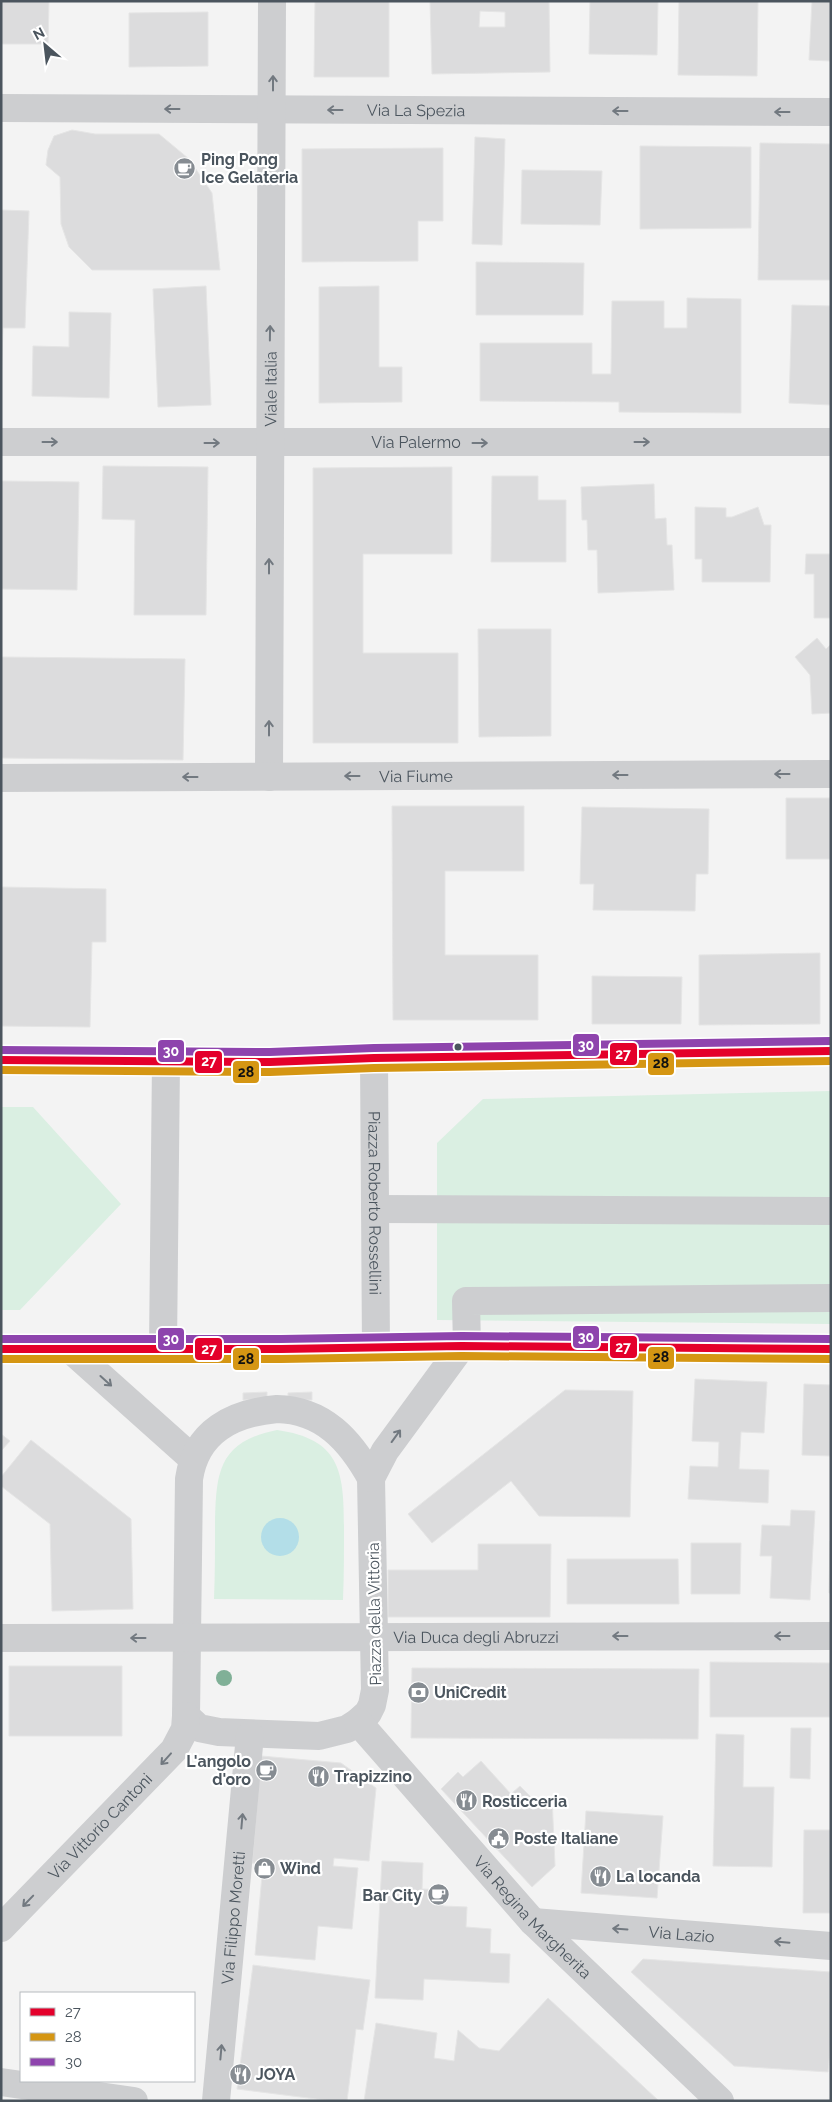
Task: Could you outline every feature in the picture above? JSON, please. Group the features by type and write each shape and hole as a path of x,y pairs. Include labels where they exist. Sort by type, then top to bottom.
{"street":[{"name":"Viale Italia","path":"269,777 272,1"},
{"name":"Via La Spezia","path":"1,108 831,112"},
{"name":"Via Palermo","path":"1,442 831,442"},
{"name":"Via Fiume","path":"1,778 831,774"},
{"path":"1,1060 270,1062 374,1058 831,1051"},
{"name":"Piazza Roberto Rossellini","path":"374,1058 376,1349"},
{"path":"163,1348 166,1061"},
{"path":"375,1209 831,1211"},
{"path":"371,1478 385,1451 465,1346 466,1301 831,1298"},
{"path":"1,1348 376,1349 465,1346 831,1349"},
{"path":"70,1349 194,1459"},
{"path":"186,1716 189,1479 194,1459 208,1437 225,1422 258,1411 290,1410 319,1418 335,1431 363,1464 371,1478"},
{"name":"Piazza della Vittoria","path":"186,1716 199,1728 219,1732 250,1735 318,1736 347,1729 368,1714 375,1690 371,1478"},
{"name":"Via Duca degli Abruzzi","path":"1,1638 831,1636"},
{"name":"Via Vittorio Cantoni","path":"1,1928 174,1750 185,1730 186,1716"},
{"name":"Via Regina Margherita","path":"358,1722 533,1922 720,2101"},
{"name":"Via Filippo Moretti","path":"216,2101 250,1735"},
{"name":"Via Lazio","path":"533,1922 831,1946"},
{"path":"1,2082 134,2101"}],"green space":[{"path":"831,1091 831,1324 437,1320 437,1143 483,1099"},
{"path":"1,1107 33,1107 121,1204 20,1310 1,1310"},
{"path":"277,1430 298,1434 314,1441 326,1450 334,1461 339,1474 344,1507 343,1600 214,1599 215,1508 219,1476 231,1452 242,1443 257,1435"}],"water":[{"path":"280,1518 294,1523 299,1537 294,1551 280,1556 266,1551 261,1537 266,1523"}],"building":[{"path":"1,1 49,1 48,44 1,44"},
{"path":"315,1 389,1 389,77 314,77"},
{"path":"430,1 549,1 550,72 432,74","holes":["480,11 505,12 505,27 479,27"]},
{"path":"590,1 658,1 657,55 589,54"},
{"path":"679,1 758,1 757,76 678,75"},
{"path":"812,2 831,2 831,61 809,60"},
{"path":"208,12 208,66 129,67 129,13"},
{"path":"72,130 95,134 159,134 189,159 212,193 220,270 92,270 69,247 61,224 60,177 46,165 48,150 54,136"},
{"path":"475,137 505,139 502,245 472,244"},
{"path":"760,143 831,144 831,280 758,280"},
{"path":"640,146 751,147 751,228 640,229"},
{"path":"443,148 443,221 418,221 418,261 302,262 302,149"},
{"path":"522,170 602,171 600,225 521,224"},
{"path":"1,210 29,211 25,328 3,328 1,386"},
{"path":"476,262 584,263 583,315 476,315"},
{"path":"206,286 211,405 158,407 153,289"},
{"path":"379,286 379,367 402,367 402,402 319,403 319,287"},
{"path":"687,298 741,299 741,413 619,412 619,402 480,401 480,343 592,343 592,374 611,374 612,301 664,301 664,328 687,328"},
{"path":"792,305 831,306 831,405 789,403"},
{"path":"69,312 111,313 109,398 32,396 33,346 69,347"},
{"path":"103,466 208,467 206,615 134,615 135,520 102,519"},
{"path":"452,467 452,554 363,554 363,653 458,653 458,743 313,743 313,468"},
{"path":"492,476 538,476 538,500 566,500 566,562 491,562"},
{"path":"1,481 79,482 77,590 1,589"},
{"path":"654,484 655,519 666,518 667,545 672,545 674,590 598,593 597,550 588,550 587,520 582,520 581,487"},
{"path":"695,507 726,508 726,517 732,517 758,507 764,525 771,525 770,582 702,582 702,559 695,559"},
{"path":"806,554 831,554 831,618 814,618 814,574 805,574"},
{"path":"478,629 551,629 551,736 479,737"},
{"path":"817,638 826,649 831,644 831,713 812,714 810,675 795,657"},
{"path":"1,657 185,659 183,760 1,758"},
{"path":"786,798 831,798 831,859 786,859"},
{"path":"392,806 524,806 524,871 445,871 445,955 538,955 538,1020 393,1020"},
{"path":"582,807 709,809 708,874 696,874 695,911 593,910 594,884 580,884"},
{"path":"1,887 106,889 106,942 92,942 90,1027 1,1026"},
{"path":"820,953 820,1024 699,1025 699,955"},
{"path":"592,976 682,977 681,1024 592,1024"},
{"path":"695,1379 767,1382 764,1433 741,1432 739,1469 769,1470 768,1503 688,1499 690,1466 718,1467 719,1442 692,1441"},
{"path":"804,1384 831,1385 831,1456 802,1455"},
{"path":"565,1390 633,1391 630,1517 539,1516 511,1481 432,1543 408,1514"},
{"path":"267,1392 267,1399 243,1400 243,1393"},
{"path":"312,1392 312,1400 288,1400 288,1393"},
{"path":"1,1434 10,1441 1,1451"},
{"path":"31,1440 131,1519 133,1609 52,1611 50,1524 1,1486 1,1477"},
{"path":"791,1510 815,1511 810,1600 770,1598 772,1556 760,1556 762,1525 790,1526"},
{"path":"830,1541 831,1593 829,1593"},
{"path":"691,1543 741,1543 740,1594 691,1594"},
{"path":"478,1544 551,1544 550,1617 388,1617 388,1570 478,1570"},
{"path":"567,1559 678,1559 679,1604 567,1604"},
{"path":"710,1662 831,1663 831,1717 710,1717"},
{"path":"9,1666 122,1666 122,1736 9,1736"},
{"path":"412,1668 699,1669 698,1739 411,1738"},
{"path":"791,1728 811,1728 810,1779 790,1778"},
{"path":"716,1734 744,1735 743,1787 774,1787 772,1867 713,1866"},
{"path":"261,1756 341,1763 376,1788 369,1861 334,1858 333,1866 358,1868 352,1929 318,1926 315,1960 255,1955 263,1864 252,1863"},
{"path":"481,1761 511,1794 520,1786 532,1798 552,1797 555,1866 532,1887 441,1789 458,1772 463,1777"},
{"path":"586,1811 663,1816 657,1898 581,1893"},
{"path":"804,1830 831,1830 831,1913 803,1913"},
{"path":"382,1861 423,1863 422,1889 443,1890 443,1906 467,1907 466,1927 491,1929 490,1953 510,1954 509,1983 424,1979 423,2000 375,1998"},
{"path":"643,1959 831,1972 831,2038 828,2072 734,2066 631,1972"},
{"path":"253,1965 370,1980 363,2030 356,2029 347,2101 332,2101 237,2089"},
{"path":"548,1998 659,2101 364,2101 376,2023 437,2033 434,2058 454,2061 458,2030 479,2048 499,2051"}],"transit line":[{"name":"30","path":"1,1050 270,1052 374,1048 831,1041"},
{"name":"27","path":"1,1060 270,1062 374,1058 831,1051"},
{"name":"28","path":"1,1070 270,1072 374,1068 831,1061"},
{"name":"30","path":"1,1339 281,1339 462,1336 831,1339"},
{"name":"27","path":"1,1349 281,1349 462,1346 831,1349"},
{"name":"28","path":"1,1359 281,1359 462,1356 831,1359"}],"place":[{"name":"Ping Pong Ice Gelateria","path":"185,168"},
{"name":"UniCredit","path":"418,1692"},
{"name":"L'angolo d'oro","path":"267,1770"},
{"name":"Trapizzino","path":"318,1776"},
{"name":"Rosticceria","path":"466,1801"},
{"name":"Poste Italiane","path":"498,1838"},
{"name":"Wind","path":"264,1868"},
{"name":"La locanda","path":"600,1876"},
{"name":"Bar City","path":"438,1895"},
{"name":"JOYA","path":"240,2074"}]}
